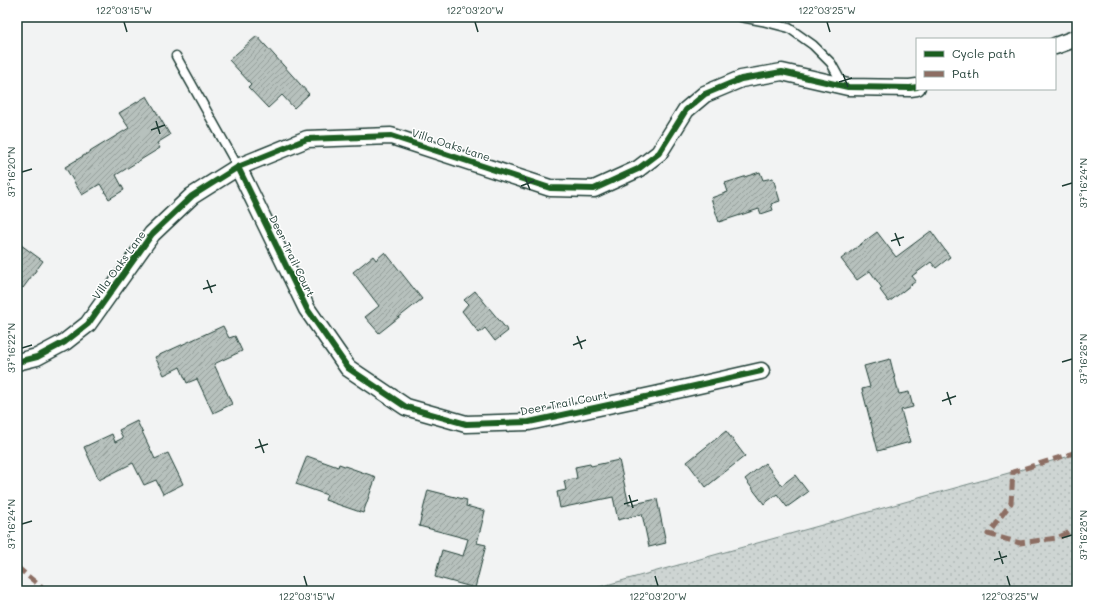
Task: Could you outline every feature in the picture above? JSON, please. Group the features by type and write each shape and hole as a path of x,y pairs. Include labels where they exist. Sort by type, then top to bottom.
{"street":[{"path":"1056,46 1077,38"},
{"name":"Villa Oaks Lane","path":"17,362 36,357 65,342 88,324 152,234 192,196 238,167 307,139 391,136 550,188 594,189 638,169 659,153 686,110 705,94 741,79 782,72 844,86 916,87"},
{"name":"Deer Trail Court","path":"238,167 307,309 348,368 406,408 466,424 529,422 655,396 761,371"}],"lane":[{"path":"741,17 789,28 813,45 831,63 844,86"},
{"path":"176,56 238,167"}],"shaded area":[{"path":"1077,454 1077,591 585,591"}],"building":[{"path":"257,36 309,94 294,108 282,95 268,108 248,87 251,84 229,60"},
{"path":"147,96 170,135 157,143 160,148 116,175 124,190 109,199 100,184 82,195 65,167 129,128 119,113"},
{"path":"760,172 763,180 773,178 780,201 771,204 773,210 761,214 759,209 719,222 711,198 728,192 725,183"},
{"path":"931,231 950,257 936,268 931,262 912,276 916,281 889,302 880,290 882,288 870,271 857,280 841,259 877,232 896,257"},
{"path":"17,242 43,261 23,288 17,283"},
{"path":"385,252 422,299 379,333 365,317 379,306 353,272 373,256 376,260"},
{"path":"475,291 508,331 495,341 485,328 479,333 462,311 468,304 464,300"},
{"path":"223,326 229,338 235,336 242,351 214,364 232,404 213,413 197,379 187,383 180,367 164,375 155,357"},
{"path":"890,359 899,394 909,392 913,407 901,410 910,442 878,451 862,389 870,387 864,366"},
{"path":"137,421 155,459 168,453 183,484 163,494 156,480 144,485 133,463 99,480 84,447 112,434 115,442 123,438 119,430"},
{"path":"726,431 745,456 706,487 687,462"},
{"path":"307,456 338,467 339,464 376,477 363,513 325,500 327,495 296,484"},
{"path":"619,460 629,505 657,499 666,543 649,547 642,514 618,520 613,497 560,508 557,492 566,490 564,481 577,478 575,467 590,464 591,466"},
{"path":"765,463 782,485 795,475 808,492 787,507 777,494 764,504 745,479"},
{"path":"428,490 467,500 466,506 485,511 477,543 486,545 475,588 435,577 442,550 463,556 468,539 419,526"}],"marked path":[{"path":"1077,452 1013,472 1011,503 988,534 1020,543 1057,538 1077,529"},
{"path":"17,567 46,591"}],"cycle path":[{"path":"17,362 37,357 65,342 88,324 152,234 192,196 238,167 307,139 391,136 550,188 594,189 638,169 659,153 686,110 705,94 741,79 782,72 848,87 916,87"},
{"path":"238,167 307,309 348,368 406,407 466,424 529,422 761,371"}]}
